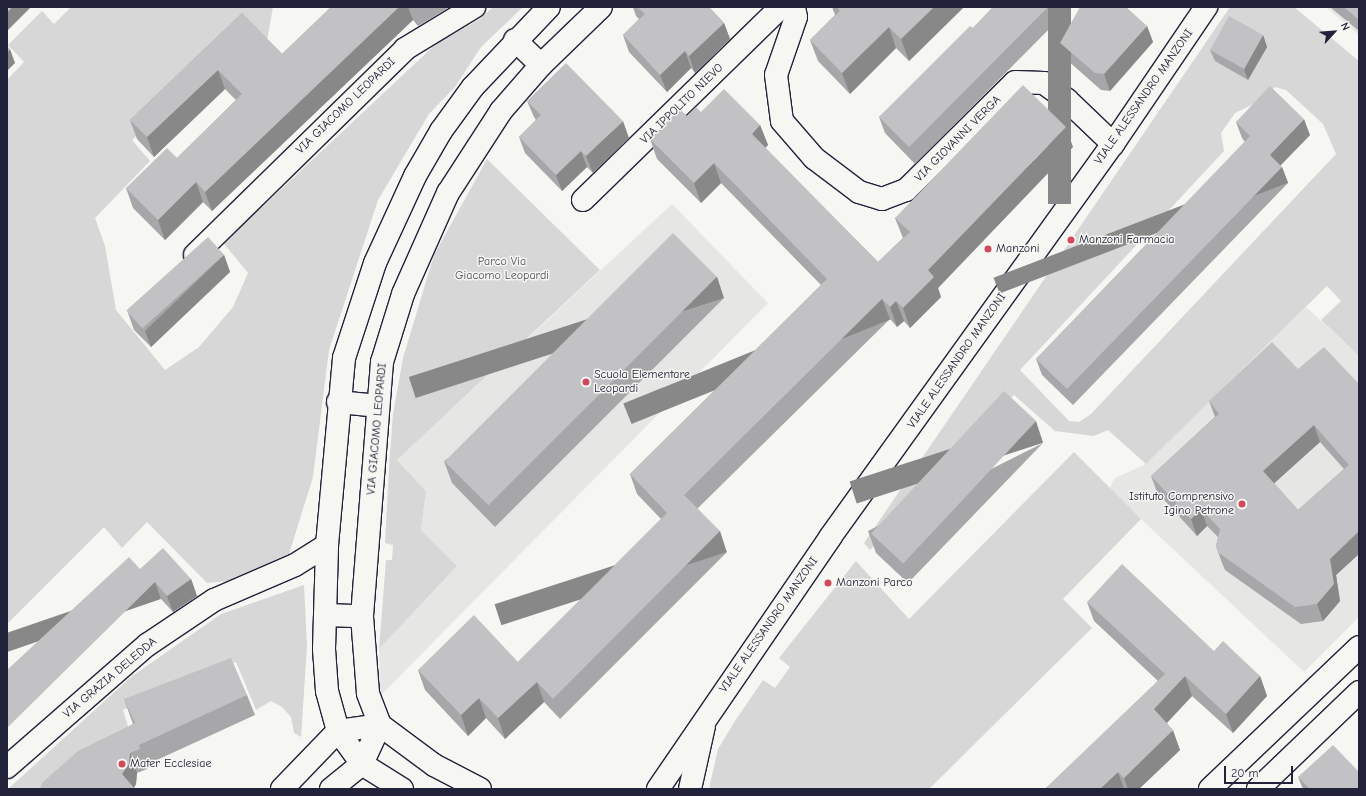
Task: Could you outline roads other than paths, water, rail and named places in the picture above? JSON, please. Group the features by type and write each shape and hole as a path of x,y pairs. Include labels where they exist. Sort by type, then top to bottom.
{"street":[{"name":"VIA GIACOMO LEOPARDI","path":"195,254 405,49 474,7"},
{"path":"402,789 362,764 338,730 327,691 325,615 327,544 338,402 355,316 398,209 441,131 473,87 515,40 549,7"},
{"name":"VIA GIACOMO LEOPARDI","path":"380,725 368,692 362,616 382,362 403,294 428,232 448,193 501,111 541,65 601,7"},
{"name":"VIA IPPOLITO NIEVO","path":"583,200 781,7"},
{"name":"VIA GIOVANNI VERGA","path":"794,7 796,18 776,75 782,121 814,158 859,192 882,199 906,190 1015,82 1044,83 1067,100 1113,144"},
{"name":"VIALE ALESSANDRO MANZONI","path":"658,789 706,715 1113,144 1206,7"},
{"path":"515,40 541,65"},
{"path":"338,402 378,406"},
{"name":"VIA GRAZIA DELEDDA","path":"7,767 147,645 214,600 295,565 327,544"},
{"path":"325,615 362,616"},
{"path":"1210,789 1359,647"},
{"path":"1258,789 1359,692"},
{"path":"1290,713 1312,737"},
{"name":"VIALE ALESSANDRO MANZONI","path":"690,789 706,715"},
{"path":"331,789 362,764 380,725"},
{"path":"282,789 338,730 380,725 434,765 480,789"}],"place":[{"name":"Manzoni Farmacia","path":"1071,240"},
{"name":"Manzoni","path":"988,249"},
{"name":"Scuola Elementare Leopardi","path":"586,382"},
{"name":"Istituto Comprensivo Igino Petrone","path":"1242,504"},
{"name":"Manzoni Parco","path":"828,583"},
{"name":"Mater Ecclesiae","path":"122,764"}],"park label":[{"name":"Parco Via Giacomo Leopardi","path":"502,269"}]}
